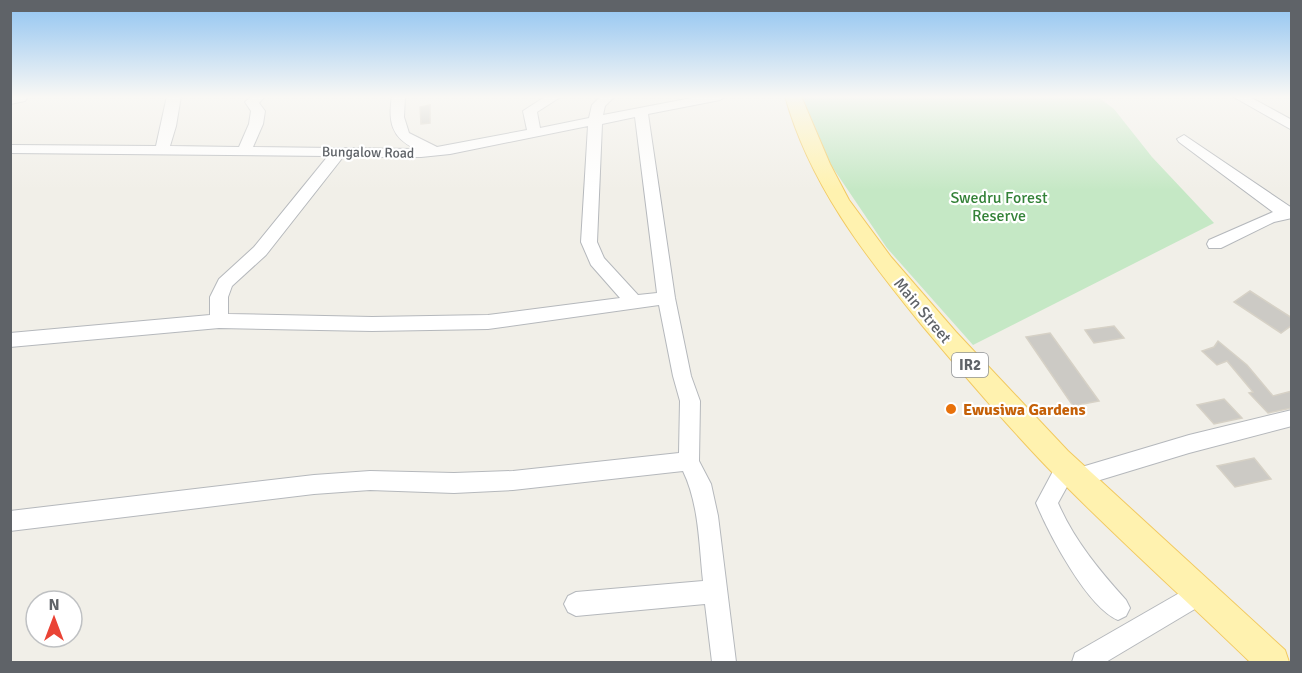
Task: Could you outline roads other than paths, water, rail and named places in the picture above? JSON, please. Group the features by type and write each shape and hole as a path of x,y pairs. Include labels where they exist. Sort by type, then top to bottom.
{"main road":[{"name":"Main Street","path":"806,127 826,176 866,241 977,374 1072,473 1202,592"},
{"name":"IR2","path":"1202,592 1273,663"}],"street":[{"path":"161,150 166,127"},
{"path":"244,151 254,127"},
{"path":"398,127 404,136 421,146 438,151"},
{"path":"533,127 534,132"},
{"name":"Bungalow Road","path":"10,149 438,151 558,127"},
{"path":"596,127 589,243 597,261 633,302"},
{"path":"648,127 666,298 682,376 690,401 689,461 700,484 707,516 724,663"},
{"path":"1184,139 1288,213"},
{"path":"219,321 219,297 225,283 260,251 339,152"},
{"path":"1215,244 1288,213"},
{"path":"10,340 219,321 372,324 488,322 666,298"},
{"path":"1118,608 1079,565 1057,529 1047,503 1072,473 1292,418"},
{"path":"10,521 296,486 361,481 451,483 505,481 597,474 689,461"},
{"path":"576,604 716,591"},
{"path":"1084,663 1202,592"}],"place":[{"name":"Ewusiwa Gardens","path":"951,409"}],"park label":[{"name":"Swedru Forest Reserve","path":"999,206"}]}
